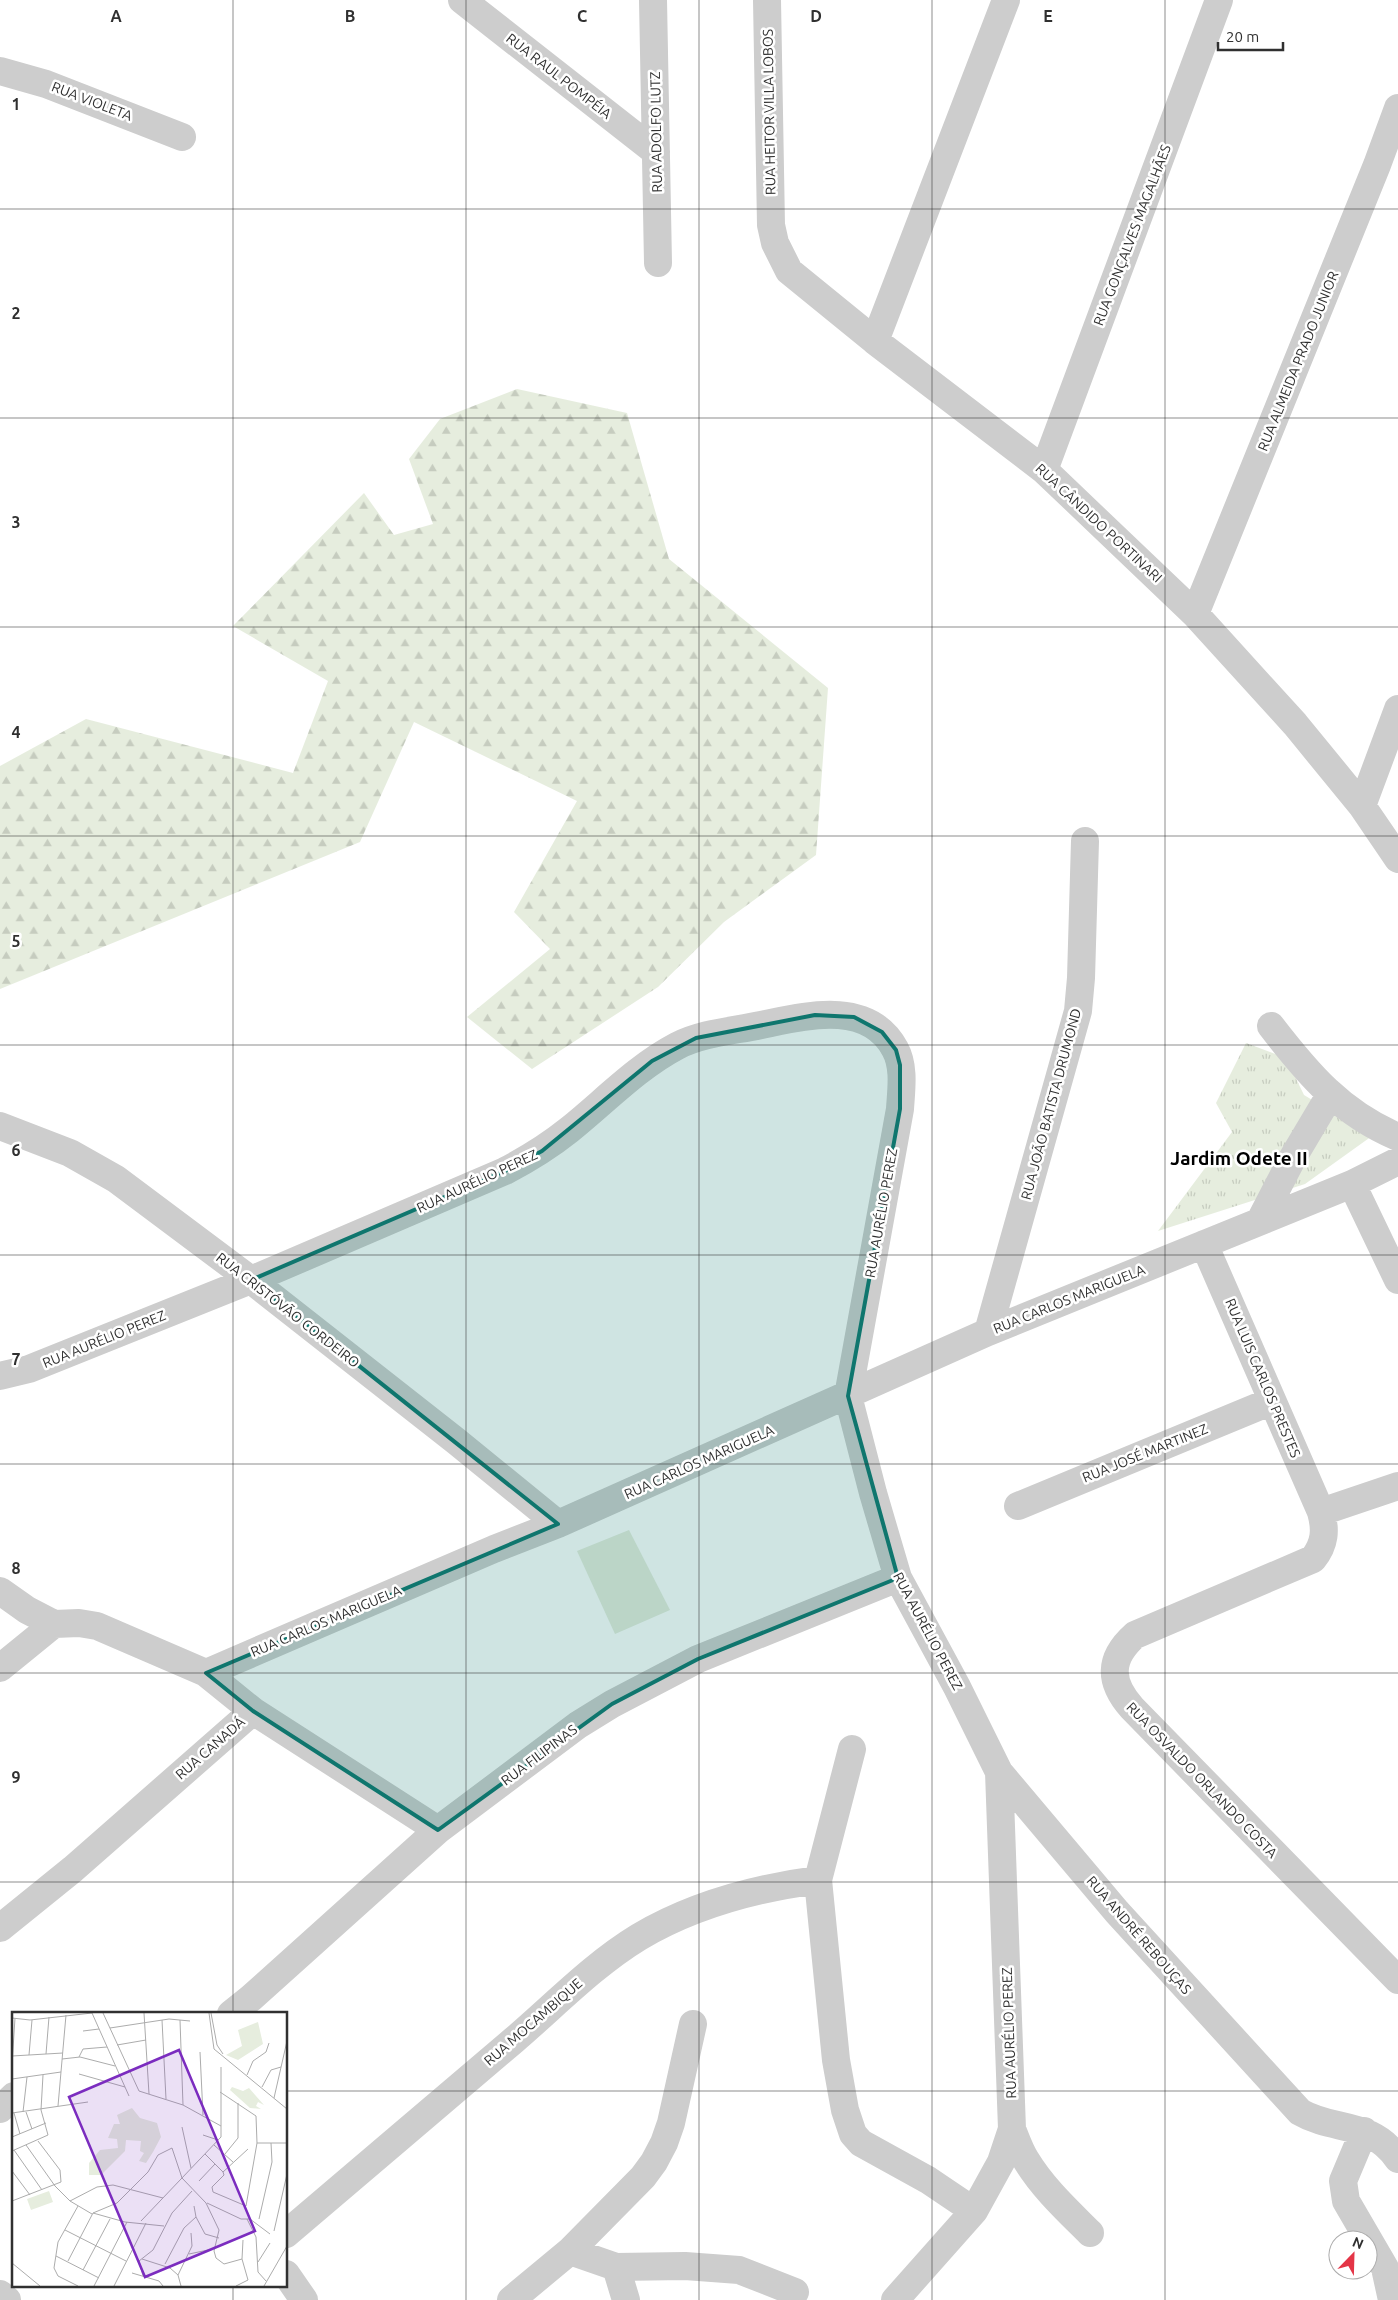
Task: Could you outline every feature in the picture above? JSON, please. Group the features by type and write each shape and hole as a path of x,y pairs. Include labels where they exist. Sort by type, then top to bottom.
{"street":[{"name":"RUA RAUL POMPÉIA","path":"462,0 656,152"},
{"name":"RUA ADOLFO LUTZ","path":"653,0 658,264"},
{"name":"RUA HEITOR VILLA LOBOS","path":"767,0 771,225"},
{"path":"875,341 1006,0"},
{"name":"RUA GONÇALVES MAGALHÃES","path":"1044,470 1219,0"},
{"name":"RUA VIOLETA","path":"0,71 46,84 182,137"},
{"name":"RUA ALMEIDA PRADO JUNIOR","path":"1195,614 1377,165 1398,108"},
{"name":"RUA CÂNDIDO PORTINARI","path":"771,225 775,243 790,271 875,341 1044,470 1195,614 1295,724 1362,806 1398,859"},
{"path":"1362,806 1398,709"},
{"name":"RUA JOÃO BATISTA DRUMOND","path":"988,1332 1078,1011 1081,978 1085,841"},
{"name":"RUA AURÉLIO PEREZ","path":"0,1376 29,1369 251,1280 506,1171 542,1151 652,1061 677,1046 696,1038 815,1015 839,1014 854,1018 882,1032 896,1050 901,1082 900,1109 848,1396 873,1493 898,1578 957,1688 999,1772 1012,2129 1001,2162 974,2212 895,2300"},
{"path":"1271,1026 1330,1095 1364,1121 1398,1137"},
{"path":"1261,1219 1292,1159 1330,1095"},
{"name":"RUA CRISTÓVÃO CORDEIRO","path":"0,1126 70,1153 116,1179 251,1280 456,1441 558,1524"},
{"name":"RUA CARLOS MARIGUELA","path":"206,1673 494,1549 558,1524 988,1332 1261,1219 1352,1184 1398,1161"},
{"path":"1352,1184 1398,1280"},
{"name":"RUA LUIS CARLOS PRESTES","path":"1204,1244 1321,1512"},
{"name":"RUA JOSÉ MARTINEZ","path":"1018,1506 1272,1401"},
{"path":"1321,1512 1398,1486"},
{"name":"RUA OSVALDO ORLANDO COSTA","path":"1321,1512 1325,1528 1320,1551 1313,1559 1135,1635 1122,1646 1117,1659 1116,1685 1132,1708 1398,1980"},
{"name":"RUA FILIPINAS","path":"233,2012 438,1830 578,1725 612,1704 698,1659 898,1578"},
{"path":"0,1591 27,1610 54,1624 78,1623 97,1626 206,1673 253,1711"},
{"path":"0,1668 54,1624"},
{"name":"RUA CANADÁ","path":"0,1928 73,1869 253,1711 438,1830"},
{"path":"852,1749 818,1880 836,2060 845,2110 853,2134 861,2143 928,2180 974,2212"},
{"name":"RUA ANDRÉ REBOUÇAS","path":"999,1772 1117,1912 1283,2096 1309,2118 1364,2131"},
{"name":"RUA MOCAMBIQUE","path":"288,2232 543,2015 594,1968 640,1937 681,1916 736,1896 785,1884 818,1880"},
{"path":"510,2300 570,2251 643,2177 654,2162 671,2123 693,2024"},
{"path":"0,2109 12,2098"},
{"path":"1012,2129 1025,2159 1034,2173 1049,2192 1090,2233"},
{"path":"1392,2300 1385,2268 1346,2201 1343,2181 1364,2131 1382,2143 1398,2159"},
{"path":"570,2251 616,2267 685,2266 739,2270 795,2292"},
{"path":"616,2267 626,2300"},
{"path":"288,2277 304,2300"},
{"path":"0,2294 7,2300"}],"highlighted area":[{"path":"815,1015 854,1017 882,1032 896,1050 900,1065 900,1109 848,1396 898,1578 698,1659 612,1704 438,1830 253,1711 206,1673 558,1524 251,1280 505,1171 542,1151 652,1061 696,1038"}],"green space":[{"path":"517,389 627,413 669,559 828,688 816,855 724,922 658,987 532,1069 467,1017 550,949 514,912 577,801 414,722 360,842 0,989 0,766 86,719 293,773 328,681 233,626 364,493 394,535 433,524 409,459 440,419"},
{"path":"1246,1043 1286,1058 1304,1095 1372,1136 1305,1184 1158,1231 1232,1132 1216,1103"},
{"path":"629,1530 670,1610 615,1634 577,1551"}],"district":[{"name":"Jardim Odete II","path":"1239,1158"}]}
